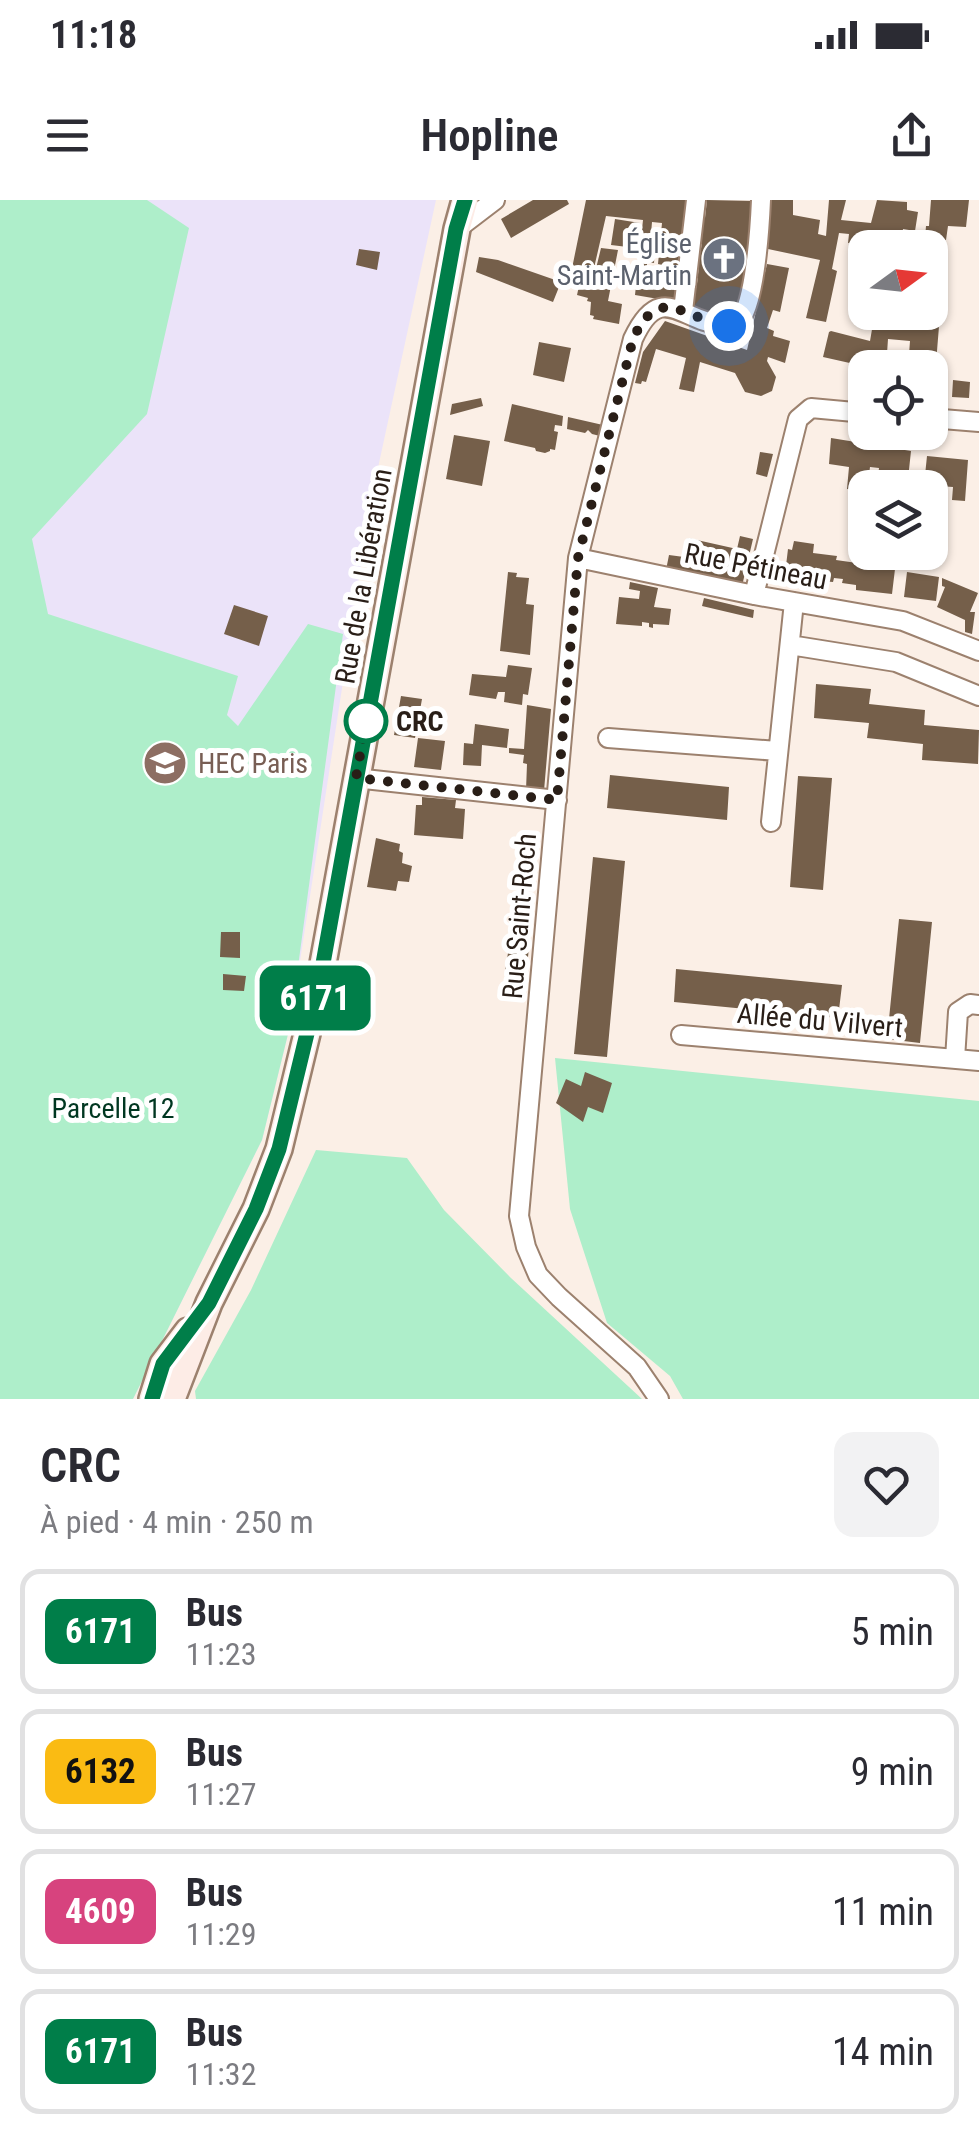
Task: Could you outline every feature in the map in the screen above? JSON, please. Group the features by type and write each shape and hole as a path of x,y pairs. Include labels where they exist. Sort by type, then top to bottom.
{"main road":[{"name":"Rue de la Libération","path":"172,1399 209,1303 256,1209 279,1149 320,980 456,229 465,200"},
{"name":"Rue de la Libération","path":"152,1399 163,1364 209,1303"}],"street":[{"path":"456,229 495,200"},
{"path":"696,200 683,311 713,324 729,326 746,311 759,245 761,200"},
{"name":"Rue Saint-Roch","path":"660,1399 637,1367 538,1275 519,1216 578,558 633,339 652,310 666,306 683,311"},
{"path":"754,596 798,419 811,408 848,411"},
{"path":"948,419 979,422"},
{"name":"Rue Pétineau","path":"578,558 754,596 904,621 979,651"},
{"path":"770,822 794,602"},
{"path":"790,645 896,662 979,696"},
{"path":"608,738 778,750"},
{"path":"356,778 557,800"},
{"path":"955,1059 958,1012 970,1004 979,1005"},
{"name":"Allée du Vilvert","path":"681,1035 979,1061"}],"shaded area":[{"name":"HEC Paris","path":"0,200 436,200 371,500 290,1026 262,1140 133,1399 0,1399"}],"green space":[{"name":"HEC Paris","path":"0,200 147,200 189,228 147,414 32,539 48,614 238,676 227,715 238,726 308,624 343,634 290,1026 262,1140 133,1399 0,1399"},
{"path":"555,1058 979,1101 979,1399 683,1399 670,1376 607,1323 570,1209"},
{"path":"316,1150 407,1158 444,1210 642,1399 196,1399 195,1391 251,1290"}],"building":[{"path":"533,200 567,200 569,204 511,238 501,219"},
{"path":"586,200 686,200 676,302 635,295 643,220 606,216 591,281 601,248 618,250 608,301 622,304 619,324 593,319 591,302 577,295 579,286 569,283","holes":["652,222 662,223 658,264 663,265 662,269 647,266 647,262 654,263 655,247 650,246"]},
{"name":"Église Saint-Martin","path":"707,200 754,201 743,298 727,316 692,310 698,278 692,276 698,274"},
{"path":"770,200 793,200 793,215 820,220 818,234 826,236 829,200 846,200 841,220 871,223 877,200 907,202 907,210 918,212 915,230 839,233 832,269 837,271 826,322 806,318 820,260 768,249"},
{"path":"931,200 969,200 966,227 926,230"},
{"path":"615,219 640,223 636,248 611,245"},
{"path":"359,249 380,252 377,270 356,265"},
{"path":"479,257 561,282 553,302 476,272"},
{"path":"767,264 789,268 780,312 773,310 767,328 774,331 773,336 790,341 785,363 768,357 776,377 772,391 761,396 745,392 735,373 700,362 694,392 679,389 686,358 656,349 646,382 635,383 643,352 665,321 747,350"},
{"path":"872,330 939,330 937,350 909,350 910,341 888,339 887,350 848,350 848,363 823,357 831,331 870,341"},
{"path":"539,342 571,348 564,382 533,375"},
{"path":"953,380 970,382 969,398 952,397"},
{"path":"481,398 483,406 450,415 452,404"},
{"path":"512,404 563,416 562,426 555,425 555,450 545,453 504,441"},
{"path":"568,417 603,425 600,436 588,430 585,433 567,429"},
{"path":"454,435 490,441 482,486 446,479"},
{"path":"831,438 848,441 848,450 911,451 909,470 849,470 829,464"},
{"path":"760,452 773,454 767,477 756,474"},
{"path":"927,456 968,460 965,501 952,500 948,470 926,470"},
{"path":"740,536 753,539 742,586 666,570 669,555 684,557 688,538 737,549"},
{"path":"794,541 814,544 813,553 837,556 836,560 848,562 848,570 895,570 892,594 856,590 856,585 842,583 843,579 822,583 792,580 793,575 785,574 788,549 792,550"},
{"path":"508,572 529,578 526,604 534,605 530,655 500,651"},
{"path":"907,572 939,577 936,601 904,597"},
{"path":"942,578 978,593 970,612 975,612 972,634 965,632 965,620 937,607 945,587"},
{"path":"630,582 658,588 654,607 671,609 669,625 653,624 653,628 642,622 642,626 616,624 619,597 639,599 640,591 629,589"},
{"path":"704,598 754,610 753,618 702,606"},
{"path":"234,605 268,616 259,646 224,634"},
{"path":"508,665 532,668 528,695 523,694 522,705 504,702 505,692 498,692 496,699 469,695 472,674 506,677"},
{"path":"816,684 871,689 869,704 925,710 924,725 979,730 978,764 922,760 923,744 867,738 869,723 814,718"},
{"path":"401,696 422,699 415,738 394,735"},
{"path":"527,705 551,709 544,791 526,790 524,755 509,753 509,748 524,749"},
{"path":"475,724 509,729 507,748 482,745 481,766 463,765 464,743 473,744"},
{"path":"418,738 445,741 441,770 414,767"},
{"path":"610,775 729,787 727,820 607,808"},
{"path":"798,776 832,778 823,890 790,887"},
{"path":"422,797 456,800 455,808 465,809 463,839 414,835 416,805 422,805"},
{"path":"376,838 400,844 402,863 412,866 409,882 398,881 396,891 367,887"},
{"path":"593,857 625,861 607,1057 574,1054"},
{"path":"518,915 532,917 525,987 507,985 509,971 505,971"},
{"path":"899,919 932,922 920,1043 887,1039"},
{"path":"221,932 240,932 240,958 220,957"},
{"path":"676,969 842,985 838,1018 674,1002"},
{"path":"223,974 246,976 244,991 223,990"},
{"path":"585,1072 612,1083 603,1113 588,1107 583,1122 556,1103 566,1079 581,1086"}],"bus line":[{"name":"6171","path":"152,1399 163,1364 209,1303 256,1209 279,1149 320,980 456,229 465,200"}],"place":[{"name":"Église Saint-Martin","path":"724,259"},
{"name":"CRC","path":"366,721"},
{"name":"HEC Paris","path":"165,763"}],"route":[{"path":"366,721 356,778 557,800 578,558 633,339 652,310 666,306 729,326"}],"park label":[{"name":"Parcelle 12","path":"113,1108"}]}
